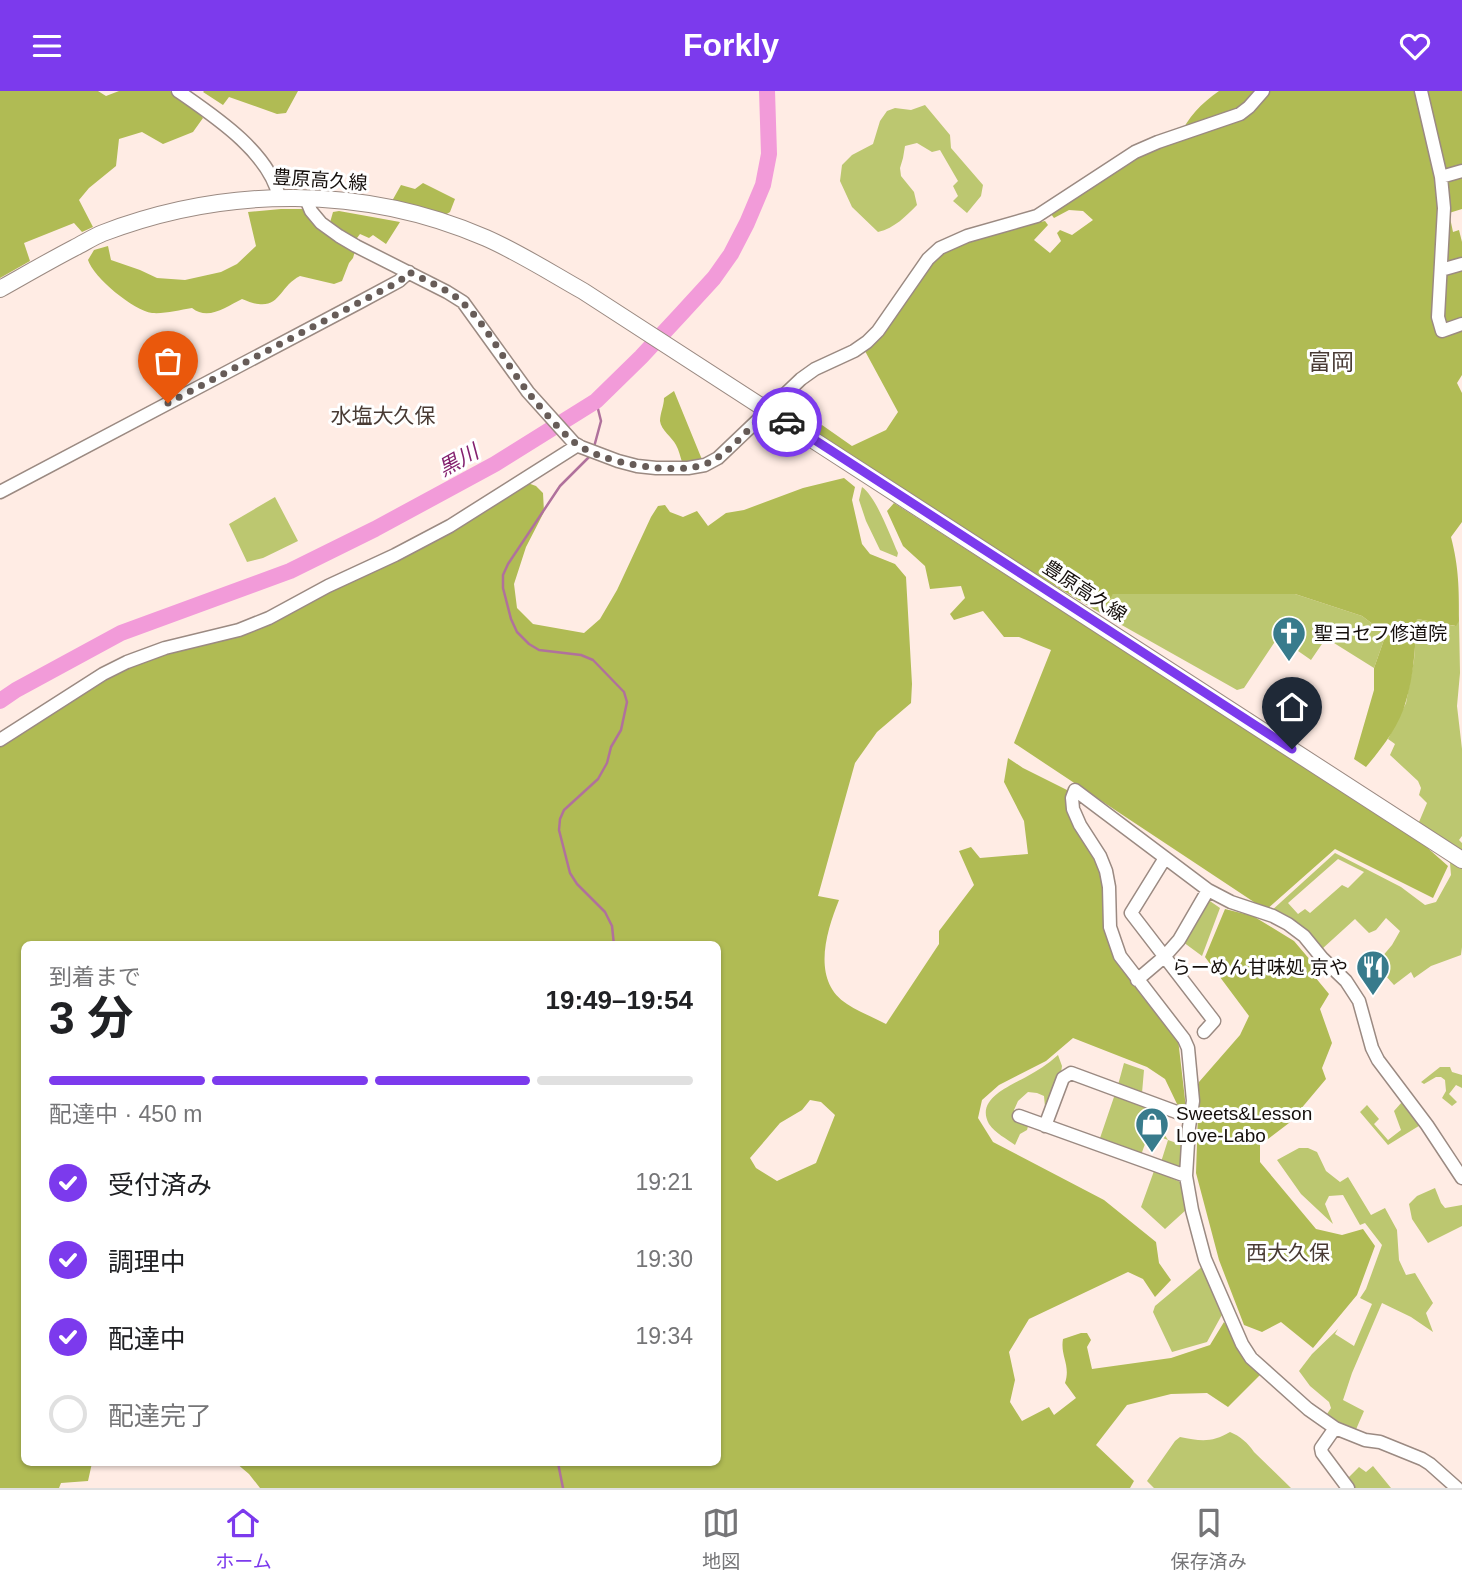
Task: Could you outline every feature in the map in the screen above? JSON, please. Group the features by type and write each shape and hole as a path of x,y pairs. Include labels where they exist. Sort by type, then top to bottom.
{"main road":[{"name":"豊原高久線","path":"0,289 100,234 142,219 219,202 279,197 333,199 367,203 430,217 458,227 516,252 583,291 1462,860"}],"street":[{"path":"178,91 240,137 272,178 279,197"},
{"path":"306,198 311,211 321,223 356,246 463,302 513,373 578,445 637,466 688,468 705,465 718,457 801,379 867,342 878,331 928,259 940,248 967,236 1037,216 1135,152 1240,114 1264,91"},
{"path":"1421,91 1441,177 1444,208 1438,317 1442,331 1462,324"},
{"path":"1441,177 1462,171"},
{"path":"1441,271 1462,264"},
{"path":"0,492 400,281 409,272"},
{"path":"0,740 103,674 127,662 165,648 239,630 269,618 328,586 395,555 450,526 578,445"},
{"path":"1457,1488 1422,1459 1335,1428 1282,1387 1251,1358 1242,1344 1205,1259 1192,1210 1186,1176 1193,1101 1188,1048 1184,1039 1119,956 1110,927 1106,871 1073,809 1072,798 1075,790 1208,890 1231,902 1273,916 1304,936 1346,981 1361,1005 1372,1048 1378,1060 1439,1141 1462,1178"},
{"path":"1165,858 1131,913 1214,1021 1204,1032"},
{"path":"1137,980 1179,940 1208,890"},
{"path":"1045,1126 1063,1078 1071,1073 1190,1117"},
{"path":"1019,1116 1186,1176"},
{"path":"1335,1428 1321,1448 1322,1453 1348,1488"}],"green space":[{"path":"0,91 98,91 106,96 119,91 170,91 192,106 203,118 193,132 163,144 142,132 119,139 116,166 79,200 93,227 82,232 74,223 24,243 30,261 0,278"},
{"path":"204,91 298,91 286,113 277,114 229,97 223,105"},
{"path":"1219,91 1462,91 1462,209 1449,213 1453,232 1459,230 1462,242 1462,375 1457,383 1462,393 1462,522 1451,537 1458,579 1459,621 1456,626 1417,619 1409,691 1403,710 1390,736 1366,767 1354,759 1374,690 1374,668 1386,634 1362,616 1295,594 1113,594 1107,604 1096,604 1095,610 892,487 812,430 822,425 852,446 886,430 898,412 865,351 885,331 917,280 943,250 967,238 1045,221 1048,225 1034,240 1050,253 1061,241 1057,233 1060,230 1072,235 1093,220 1083,211 1069,210 1054,218 1051,214 1116,167 1179,138 1196,111"},
{"path":"925,105 950,135 951,148 983,185 981,196 967,213 953,201 958,196 953,186 958,181 940,150 932,152 917,143 905,146 901,176 914,192 917,205 895,225 878,232 852,207 840,181 842,165 852,155 873,144 880,121 887,111 895,108 911,110"},
{"path":"423,183 455,199 450,212 445,215 392,201 401,185 415,189"},
{"path":"306,209 355,251 342,281 334,284 300,276 277,298 264,304 242,299 211,313 198,312 192,308 152,313 135,306 115,292 91,267 88,260 94,250 108,246 111,260 157,278 185,280 221,272 237,264 256,246 248,212"},
{"path":"333,212 400,222 386,244 373,235 369,238 360,234 354,242 329,226"},
{"path":"674,391 703,462 682,462 676,445 661,424 664,398"},
{"path":"844,478 855,487 852,500 862,544 870,554 895,564 906,577 911,703 877,732 855,763 818,896 839,900 826,941 825,955 825,969 836,994 852,1007 886,1024 939,944 939,931 974,885 959,851 971,847 980,858 1028,854 1024,821 1004,782 1008,758 1069,791 1086,842 1099,870 1119,960 1141,995 1178,1039 1186,1108 1177,1104 1165,1079 1147,1067 1073,1038 1046,1061 999,1085 982,1100 978,1118 993,1142 1104,1200 1156,1242 1159,1263 1171,1280 1155,1297 1143,1279 1128,1272 1029,1319 1009,1352 1015,1380 1010,1402 1022,1421 1049,1407 1054,1415 1076,1398 1065,1383 1067,1371 1062,1345 1063,1339 1081,1333 1087,1333 1091,1340 1087,1347 1092,1369 1171,1358 1210,1345 1224,1322 1260,1375 1228,1407 1207,1393 1171,1394 1127,1405 1096,1445 1134,1481 1130,1488 260,1488 240,1466 721,1466 721,941 21,941 21,1466 91,1466 88,1481 61,1483 59,1488 0,1488 0,747 124,667 166,652 235,636 525,482 536,486 543,493 544,512 526,547 514,584 517,608 533,624 584,633 600,619 617,590 658,506 665,505 670,512 683,517 697,511 708,526 726,513 744,510 803,488","holes":["810,1100 821,1102 835,1115 816,1163 777,1181 756,1168 750,1158 780,1123 802,1110"]},
{"path":"862,487 878,508 898,553 897,557 880,550 859,500"},
{"path":"275,497 298,541 263,558 247,562 229,524"},
{"path":"894,503 1414,836 1448,866 1433,898 1335,849 1266,910 1014,743 1051,650 1019,637 1004,637 983,611 954,620 950,614 965,598 961,586 930,589 925,566 903,546 887,511"},
{"path":"1113,594 1295,594 1362,616 1386,634 1374,668 1326,638 1311,660 1278,637 1244,688 1237,690 1095,610 1095,604"},
{"path":"1417,619 1455,626 1459,620 1460,673 1457,706 1462,749 1462,836 1459,840 1462,843 1462,947 1461,955 1431,966 1414,978 1411,972 1394,985 1385,975 1374,983 1365,977 1392,945 1400,931 1386,918 1376,930 1369,933 1355,919 1322,949 1306,931 1287,916 1270,912 1335,853 1401,887 1425,905 1436,902 1451,875 1450,863 1421,835 1419,822 1427,803 1419,795 1421,788 1418,781 1390,755 1395,744 1388,739 1406,703 1414,660","holes":["1338,859 1364,872 1348,888 1342,885 1310,913 1305,909 1298,914 1288,903"]},
{"path":"1207,899 1220,908 1202,956 1183,942"},
{"path":"1225,909 1253,916 1294,941 1311,961 1315,977 1329,994 1320,1009 1332,1043 1322,1068 1326,1079 1289,1123 1260,1145 1260,1162 1316,1229 1342,1235 1363,1229 1375,1246 1357,1295 1313,1348 1281,1322 1262,1332 1244,1325 1219,1260 1196,1173 1199,1082 1240,1035 1249,1016 1205,957"},
{"path":"1058,1055 1062,1066 1061,1073 1047,1109 1044,1096 1037,1093 1028,1092 1018,1101 1014,1110 1029,1123 1015,1145 989,1124 987,1107 1004,1089"},
{"path":"1124,1063 1144,1070 1142,1093 1118,1085"},
{"path":"1440,1067 1450,1067 1452,1072 1462,1075 1462,1088 1456,1085 1449,1094 1457,1102 1452,1106 1442,1098 1446,1091 1445,1080 1436,1077 1424,1084 1421,1082"},
{"path":"1115,1094 1144,1104 1168,1140 1149,1133 1141,1155 1099,1141"},
{"path":"1402,1102 1422,1124 1388,1145 1360,1112 1367,1105 1379,1119 1374,1124 1388,1140 1401,1130 1394,1111"},
{"path":"1168,1140 1185,1146 1183,1170 1161,1162"},
{"path":"1299,1148 1317,1152 1326,1171 1340,1182 1348,1177 1371,1215 1385,1208 1397,1230 1399,1260 1406,1275 1415,1273 1433,1303 1426,1313 1433,1332 1411,1317 1382,1303 1343,1400 1364,1411 1354,1434 1325,1417 1331,1408 1329,1402 1310,1386 1299,1371 1338,1329 1335,1334 1354,1346 1372,1304 1360,1298 1382,1245 1365,1223 1360,1225 1343,1195 1329,1196 1325,1204 1333,1224 1301,1194 1277,1160"},
{"path":"1154,1171 1183,1183 1187,1209 1165,1229 1141,1207"},
{"path":"1435,1188 1445,1208 1462,1205 1462,1226 1428,1243 1412,1219 1409,1204 1417,1196"},
{"path":"1204,1265 1224,1311 1207,1342 1172,1352 1153,1312 1155,1306"},
{"path":"1230,1432 1246,1443 1291,1488 1154,1488 1147,1481 1180,1437 1206,1440"},
{"path":"1373,1466 1391,1488 1354,1488 1347,1479 1359,1467 1366,1472"}],"waterway":[{"name":"黒川","path":"0,701 121,633 290,571 375,529 495,464 596,401 681,314 714,278 731,254 763,185 769,154 767,91"},
{"path":"594,447 601,421 596,401"},
{"path":"590,456 560,486 508,564 503,575 503,588 517,632 529,644 539,650 581,655 593,660 624,692 627,702 621,730 611,747 607,763 598,779 564,810 559,830 570,873 577,884 605,912 612,926 614,941"},
{"path":"559,1466 563,1488"}],"way so far":[{"path":"168,403 400,281 409,272 463,302 540,406 574,443 600,455 637,466 688,468 705,465 718,457 767,410 787,422"}],"place":[{"name":"聖ヨセフ修道院","path":"1289,663"},
{"name":"らーめん甘味処 京や","path":"1373,997"},
{"name":"Sweets&Lesson Love-Labo","path":"1152,1154"}],"district":[{"name":"富岡","path":"1331,362"},
{"name":"水塩大久保","path":"383,415"},
{"name":"西大久保","path":"1288,1252"}],"route":[{"path":"787,422 1292,749"}]}
